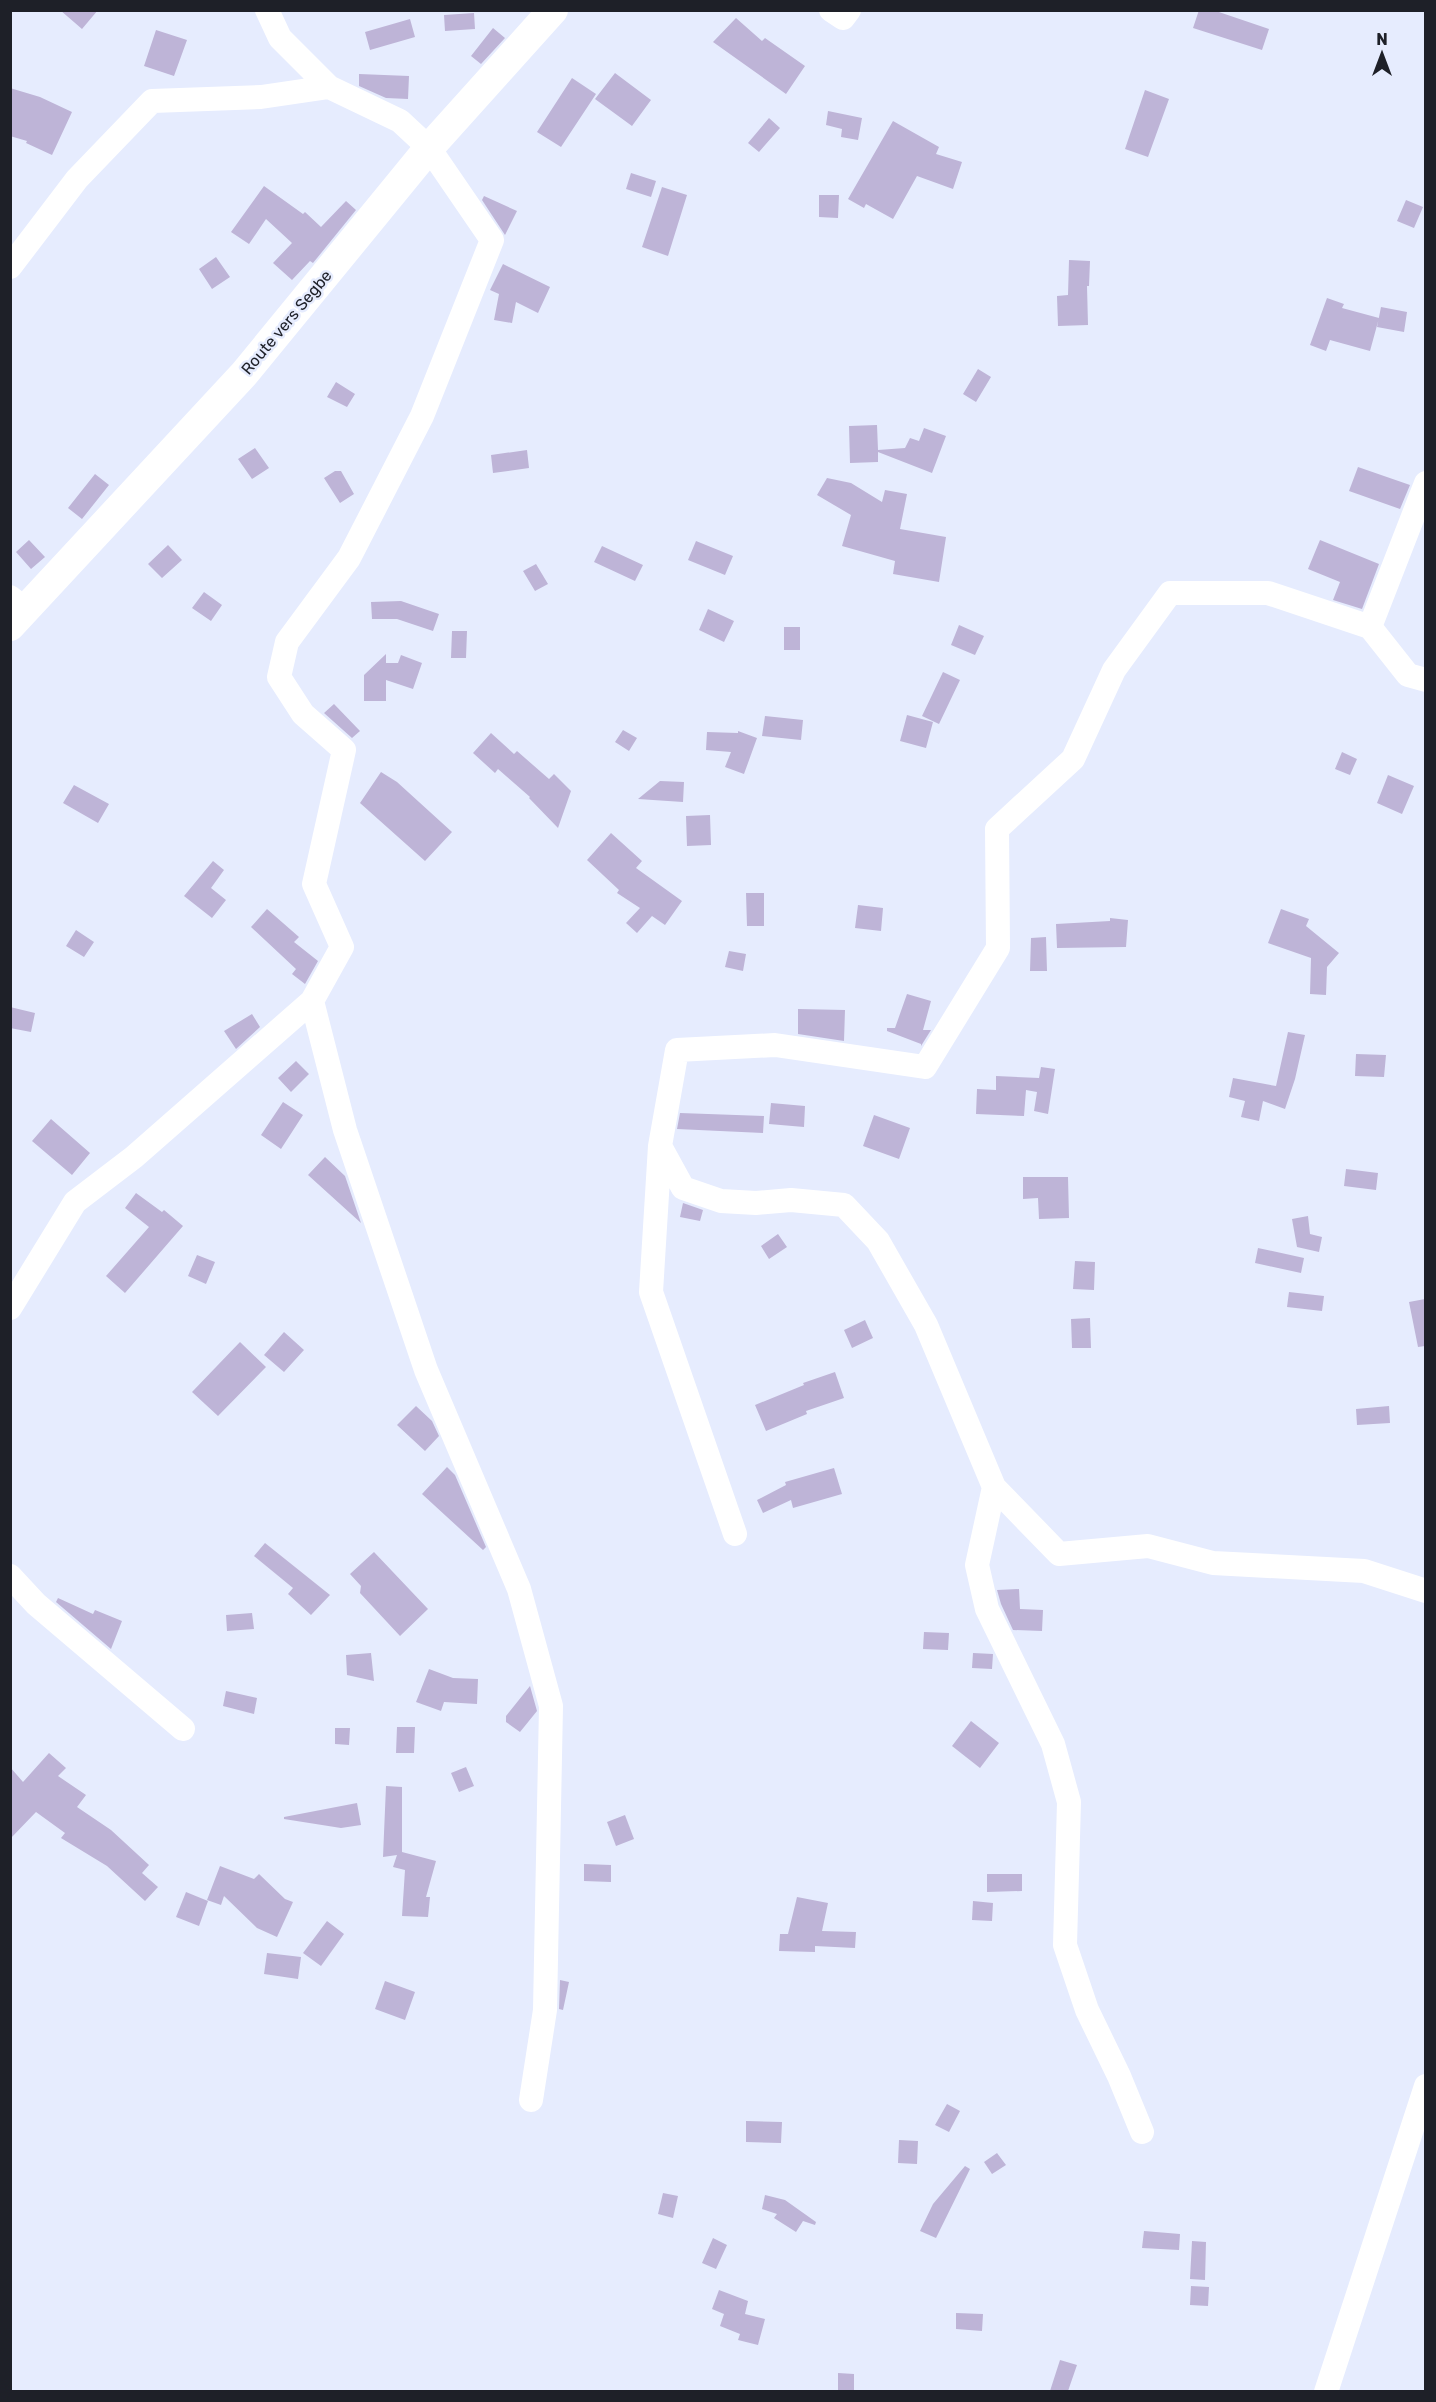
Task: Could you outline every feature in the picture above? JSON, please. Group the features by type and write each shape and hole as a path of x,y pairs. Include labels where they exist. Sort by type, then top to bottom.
{"main road":[{"name":"Route vers Segbe","path":"15,611 244,374 429,148 553,10"}],"street":[{"path":"10,1308 75,1202 134,1157 312,1000 342,947 314,884 344,750 303,714 279,677 287,642 349,558 422,416 492,240 429,148 400,121 329,87 280,38 267,10"},
{"path":"831,10 843,18 849,10"},
{"path":"10,267 77,179 152,101 261,97 329,87"},
{"path":"1370,627 1425,483"},
{"path":"735,1534 651,1292 660,1146 677,1050 775,1045 925,1067 998,948 997,829 1073,759 1114,670 1170,593 1268,593 1370,627 1408,675 1425,680"},
{"path":"312,1000 345,1130 422,1359 519,1589 551,1706 545,2010 531,2100"},
{"path":"660,1146 683,1188 721,1201 756,1203 790,1200 844,1205 878,1241 926,1325 994,1487 1059,1554 1148,1546 1213,1563 1364,1571 1425,1591"},
{"path":"994,1487 977,1565 987,1610 1053,1744 1069,1802 1065,1946 1087,2010 1119,2076 1142,2132"},
{"path":"10,1576 36,1604 183,1729"},
{"path":"1326,2391 1425,2086"}],"building":[{"path":"60,10 98,10 82,29"},
{"path":"1199,10 1213,10 1269,29 1262,50 1193,28"},
{"path":"474,13 475,29 445,31 444,15"},
{"path":"736,18 762,41 765,38 805,66 786,94 713,42"},
{"path":"410,19 415,37 370,50 365,32"},
{"path":"493,28 505,38 481,64 471,56"},
{"path":"156,30 187,40 174,76 144,66"},
{"path":"615,73 651,100 632,126 595,99"},
{"path":"359,74 409,76 408,99 386,98 359,86"},
{"path":"572,78 596,94 561,147 537,132"},
{"path":"10,88 40,97 72,112 52,155 26,143 27,141 10,136"},
{"path":"1145,90 1169,99 1148,157 1125,149"},
{"path":"828,111 862,118 858,140 841,137 842,129 826,125"},
{"path":"769,118 780,128 759,152 748,143"},
{"path":"893,121 939,147 936,154 962,162 953,189 917,176 893,219 866,204 864,208 848,199"},
{"path":"631,173 656,181 651,197 626,189"},
{"path":"264,186 303,214 305,212 321,227 346,201 356,210 313,263 310,261 292,280 273,263 292,243 266,219 249,244 231,232"},
{"path":"662,187 687,195 668,256 642,247"},
{"path":"819,195 839,195 838,218 819,217"},
{"path":"484,196 517,211 505,235 482,200"},
{"path":"1406,200 1423,207 1414,228 1397,221"},
{"path":"216,257 230,277 212,289 199,269"},
{"path":"1069,260 1090,261 1089,286 1087,286 1088,325 1058,326 1057,296 1068,295"},
{"path":"503,264 550,287 538,313 516,302 512,323 494,320 499,294 490,290"},
{"path":"1327,298 1344,304 1342,308 1379,318 1370,351 1330,340 1326,351 1310,345"},
{"path":"1381,307 1407,312 1404,332 1377,327"},
{"path":"978,369 991,377 976,402 963,394"},
{"path":"336,382 355,394 347,407 327,397"},
{"path":"877,425 878,450 905,448 910,438 919,441 924,428 946,436 932,473 878,452 878,462 850,463 849,426"},
{"path":"255,448 269,468 252,479 238,459"},
{"path":"527,450 529,468 493,473 491,455"},
{"path":"1358,467 1410,485 1400,509 1349,491"},
{"path":"335,471 341,471 354,494 340,503 324,478"},
{"path":"95,474 109,485 82,519 68,508"},
{"path":"827,478 851,483 882,502 885,490 907,494 900,529 946,537 939,582 893,574 895,561 842,546 851,515 817,495"},
{"path":"29,540 45,557 31,569 16,552"},
{"path":"1320,540 1379,564 1362,609 1333,600 1340,582 1308,569"},
{"path":"696,541 733,556 725,575 688,560"},
{"path":"168,545 182,560 162,578 148,564"},
{"path":"602,546 643,565 635,581 594,562"},
{"path":"536,564 548,584 535,591 523,571"},
{"path":"204,592 222,605 211,621 192,608"},
{"path":"401,601 439,614 433,631 397,619 372,619 371,602"},
{"path":"708,609 734,621 724,642 699,630"},
{"path":"959,625 984,636 975,655 951,645"},
{"path":"784,627 800,627 800,650 784,650"},
{"path":"452,631 467,631 466,658 451,658"},
{"path":"386,654 386,663 398,663 401,655 422,663 413,689 386,680 386,701 364,701 364,675"},
{"path":"943,672 960,680 939,724 922,716"},
{"path":"334,704 360,731 352,738 324,713"},
{"path":"907,715 933,722 926,748 900,741"},
{"path":"765,716 803,720 801,740 762,736"},
{"path":"623,730 637,738 629,751 615,742"},
{"path":"738,731 757,738 744,774 725,767 731,752 706,750 707,732 738,733"},
{"path":"491,733 514,754 517,751 549,779 554,774 571,791 558,828 530,797 498,769 495,773 473,753"},
{"path":"1342,752 1357,759 1350,775 1335,769"},
{"path":"381,772 397,782 452,832 425,861 360,803"},
{"path":"1388,775 1414,786 1402,814 1377,803"},
{"path":"660,781 684,782 683,802 638,799"},
{"path":"74,785 109,804 98,823 63,803"},
{"path":"710,815 711,845 687,846 686,816"},
{"path":"611,833 642,861 636,868 682,901 665,925 652,916 637,933 626,923 640,908 617,893 619,890 587,860"},
{"path":"213,861 224,870 211,888 226,900 212,918 184,896"},
{"path":"746,893 764,893 764,926 747,926"},
{"path":"858,905 883,908 881,931 855,928"},
{"path":"267,909 299,937 294,942 318,961 305,984 292,974 296,969 251,927"},
{"path":"1281,909 1309,919 1306,926 1339,953 1327,967 1326,995 1310,994 1311,958 1268,943"},
{"path":"1110,918 1128,920 1126,947 1057,948 1056,924 1110,921"},
{"path":"76,930 94,942 84,957 66,946"},
{"path":"1046,937 1047,971 1030,971 1031,938"},
{"path":"729,951 746,954 743,971 725,967"},
{"path":"907,994 931,1001 923,1030 931,1030 921,1046 921,1044 887,1031 887,1028 895,1028"},
{"path":"10,1007 35,1013 31,1032 10,1028"},
{"path":"798,1009 845,1010 844,1041 798,1034"},
{"path":"252,1014 260,1027 236,1049 224,1031"},
{"path":"1288,1032 1305,1035 1295,1079 1285,1109 1263,1101 1259,1121 1241,1117 1245,1101 1229,1097 1233,1078 1276,1086"},
{"path":"1356,1054 1386,1055 1384,1077 1355,1076"},
{"path":"296,1061 309,1074 291,1092 278,1078"},
{"path":"1041,1067 1055,1069 1048,1114 1034,1111 1037,1092 1026,1090 1024,1116 976,1114 977,1089 996,1090 996,1076 1039,1078"},
{"path":"283,1102 303,1115 281,1149 261,1135"},
{"path":"771,1103 805,1106 804,1127 769,1124"},
{"path":"680,1113 764,1116 763,1133 677,1129"},
{"path":"874,1115 910,1128 899,1159 863,1146"},
{"path":"51,1119 90,1153 72,1175 32,1141"},
{"path":"325,1157 345,1176 361,1223 308,1175"},
{"path":"1346,1169 1378,1173 1376,1190 1344,1186"},
{"path":"1023,1177 1068,1177 1069,1218 1039,1219 1038,1198 1023,1199"},
{"path":"136,1193 162,1212 164,1210 183,1226 125,1293 106,1276 149,1227 125,1208"},
{"path":"683,1203 703,1210 700,1221 680,1217"},
{"path":"1308,1216 1310,1234 1322,1237 1319,1252 1297,1247 1292,1219"},
{"path":"778,1234 787,1247 769,1259 761,1246"},
{"path":"1258,1248 1304,1258 1301,1273 1255,1263"},
{"path":"197,1255 215,1262 206,1284 188,1276"},
{"path":"1075,1261 1095,1262 1094,1290 1073,1289"},
{"path":"1289,1292 1324,1296 1322,1311 1287,1307"},
{"path":"1425,1299 1425,1346 1418,1347 1409,1302"},
{"path":"1090,1318 1091,1348 1072,1348 1071,1319"},
{"path":"865,1320 873,1338 852,1348 844,1330"},
{"path":"284,1332 304,1350 284,1372 264,1355"},
{"path":"240,1342 266,1367 218,1416 192,1392"},
{"path":"835,1372 844,1398 806,1411 807,1414 766,1431 755,1405 804,1385 803,1383"},
{"path":"416,1406 432,1421 439,1436 425,1451 397,1425"},
{"path":"1389,1406 1390,1423 1357,1425 1356,1409"},
{"path":"447,1467 455,1475 486,1547 483,1550 422,1494"},
{"path":"834,1468 842,1494 793,1508 791,1500 763,1513 757,1500 786,1485 785,1482"},
{"path":"265,1543 330,1595 311,1615 288,1594 293,1588 254,1556"},
{"path":"374,1552 428,1609 400,1636 360,1593 361,1586 350,1574"},
{"path":"1019,1589 1020,1609 1043,1610 1042,1631 1013,1630 997,1590"},
{"path":"58,1598 93,1614 95,1610 122,1621 111,1649 56,1602"},
{"path":"252,1613 254,1629 227,1631 226,1615"},
{"path":"924,1632 949,1633 948,1650 923,1649"},
{"path":"371,1653 374,1681 347,1675 346,1655"},
{"path":"973,1653 993,1654 992,1669 972,1668"},
{"path":"429,1669 453,1678 478,1679 477,1704 444,1702 441,1711 416,1702"},
{"path":"530,1686 537,1711 520,1732 506,1722 506,1716"},
{"path":"226,1691 257,1698 254,1714 223,1706"},
{"path":"971,1721 999,1743 980,1768 952,1746"},
{"path":"397,1727 415,1727 414,1753 396,1753"},
{"path":"335,1728 350,1728 349,1745 335,1744"},
{"path":"49,1753 66,1768 58,1776 86,1795 77,1807 111,1830 149,1865 142,1873 158,1887 145,1901 107,1866 61,1838 65,1833 36,1812 10,1839 10,1767 23,1782"},
{"path":"466,1767 474,1786 459,1792 451,1773"},
{"path":"386,1786 402,1787 402,1852 436,1861 426,1897 430,1897 428,1917 402,1916 405,1870 393,1867 397,1855 383,1857"},
{"path":"357,1803 361,1825 341,1828 284,1819 284,1817"},
{"path":"625,1815 634,1839 616,1846 607,1822"},
{"path":"584,1864 611,1865 611,1882 584,1881"},
{"path":"220,1866 254,1879 259,1874 285,1899 293,1902 277,1937 257,1928 224,1896 221,1905 207,1900"},
{"path":"987,1874 1022,1874 1022,1891 987,1892"},
{"path":"186,1892 208,1901 199,1926 176,1917"},
{"path":"797,1897 828,1903 822,1931 856,1932 855,1948 815,1946 815,1952 779,1951 780,1934 788,1934"},
{"path":"973,1901 993,1903 992,1921 972,1920"},
{"path":"327,1921 344,1934 321,1966 303,1953"},
{"path":"267,1953 301,1957 298,1979 264,1974"},
{"path":"560,1980 569,1982 563,2010 559,2009"},
{"path":"385,1981 415,1992 405,2020 375,2009"},
{"path":"947,2104 960,2111 949,2132 935,2125"},
{"path":"746,2121 782,2122 781,2143 746,2142"},
{"path":"899,2140 918,2141 917,2164 898,2163"},
{"path":"997,2153 1006,2165 992,2174 984,2162"},
{"path":"965,2166 970,2169 936,2238 920,2231 933,2204"},
{"path":"663,2193 678,2196 673,2218 658,2214"},
{"path":"765,2195 785,2200 816,2222 815,2225 803,2221 796,2232 774,2218 777,2214 762,2209"},
{"path":"1144,2231 1180,2234 1179,2250 1142,2248"},
{"path":"713,2238 727,2245 716,2269 702,2263"},
{"path":"1192,2241 1206,2242 1205,2280 1190,2279"},
{"path":"1191,2286 1209,2287 1208,2306 1190,2305"},
{"path":"719,2290 748,2301 745,2314 765,2319 758,2345 738,2340 740,2334 720,2326 724,2314 712,2309"},
{"path":"956,2313 983,2314 982,2331 956,2329"},
{"path":"1060,2360 1077,2365 1068,2391 1050,2391"},
{"path":"838,2373 854,2374 854,2391 838,2391"}]}
